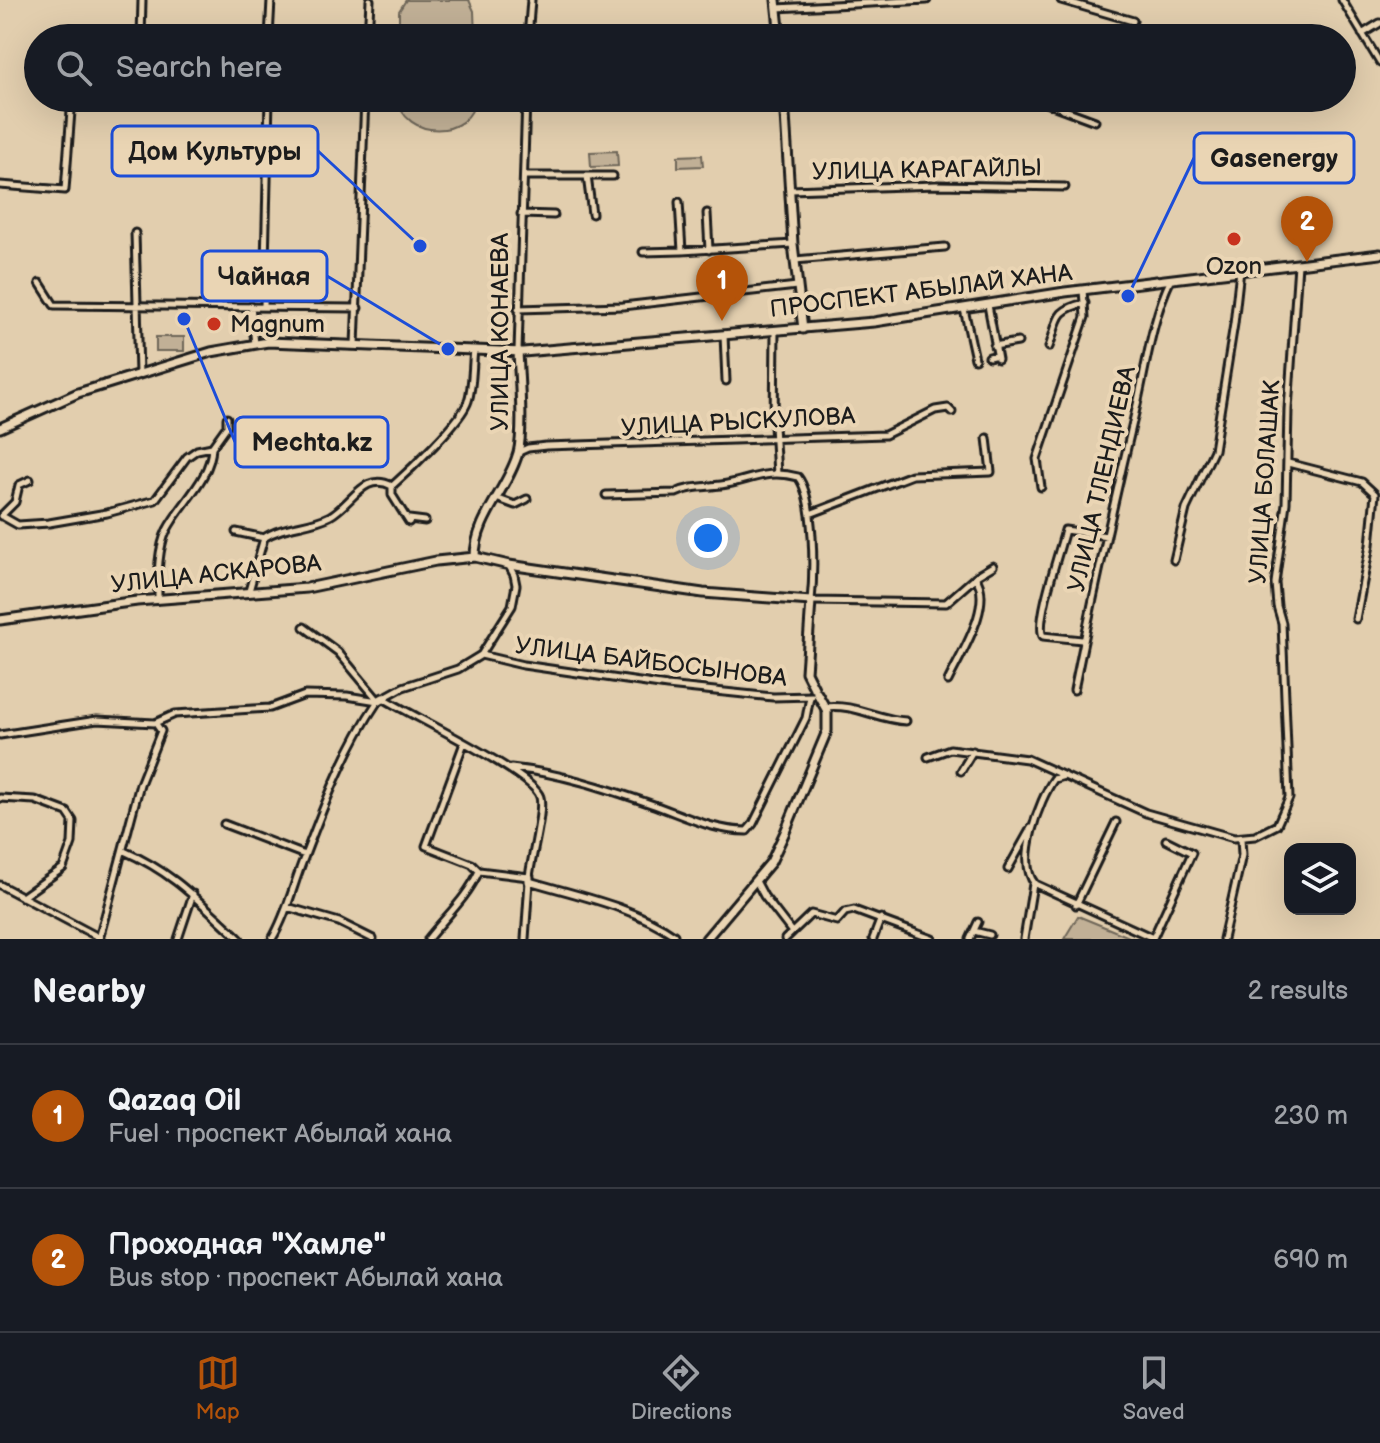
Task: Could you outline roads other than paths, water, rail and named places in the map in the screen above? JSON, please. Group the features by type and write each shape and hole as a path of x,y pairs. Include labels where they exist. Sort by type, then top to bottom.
{"street":[{"path":"141,24 142,0"},
{"path":"270,24 271,0"},
{"path":"369,24 370,0"},
{"path":"529,24 531,0"},
{"path":"779,24 777,4 927,0"},
{"path":"1061,0 1133,21"},
{"path":"1342,0 1380,63"},
{"path":"1362,34 1380,23"},
{"path":"0,185 65,190 71,112"},
{"path":"264,306 269,112"},
{"path":"355,345 365,112"},
{"name":"УЛИЦА КОНАЕВА","path":"475,557 479,534 519,452 518,309 526,112"},
{"path":"785,112 793,244 803,329"},
{"path":"1071,112 1095,121"},
{"path":"524,176 613,176"},
{"path":"587,176 592,214"},
{"name":"УЛИЦА КАРАГАЙЛЫ","path":"790,190 936,185 1065,187"},
{"path":"679,202 682,251"},
{"path":"707,213 709,250"},
{"path":"521,214 554,215"},
{"path":"135,233 139,374"},
{"path":"643,252 793,244"},
{"path":"795,260 945,247"},
{"name":"ПРОСПЕКТ АБЫЛАЙ ХАНА","path":"0,426 78,393 211,352 268,342 518,351 803,329 874,322 1240,269 1380,254"},
{"name":"УЛИЦА БОЛАШАК","path":"1241,838 1255,836 1277,825 1289,798 1283,637 1275,585 1286,503 1288,409 1298,263"},
{"path":"1174,560 1186,509 1214,450 1240,269"},
{"name":"УЛИЦА ТЛЕНДИЕВА","path":"1074,690 1082,640 1162,300 1172,278"},
{"path":"40,283 54,305 358,308"},
{"path":"518,309 638,305 797,286"},
{"path":"1041,487 1037,459 1085,317 1083,290"},
{"path":"1049,347 1061,312 1085,303"},
{"path":"988,305 997,357 989,357"},
{"path":"251,306 255,344"},
{"path":"964,309 975,359"},
{"path":"775,331 777,474"},
{"path":"724,335 726,381"},
{"path":"994,346 1018,342"},
{"path":"425,521 409,520 392,495 392,486 458,421 468,403 474,350"},
{"name":"УЛИЦА РЫСКУЛОВА","path":"519,452 546,446 885,435 935,410 948,408 952,412"},
{"path":"158,599 159,567 166,531 207,466 212,447 227,426 227,418"},
{"path":"810,514 912,475 991,472 987,438"},
{"path":"30,480 19,485 15,502 1,516 18,525 107,513 155,500 187,457 197,450 212,447"},
{"path":"1288,463 1362,482 1375,494 1370,545 1356,619"},
{"path":"606,495 656,496 728,484 750,476 777,474 798,477 810,514 811,601 806,672 814,692 825,707 826,739 771,862 706,939"},
{"path":"236,532 264,538 282,530 312,524 331,515 372,481 383,481 392,486"},
{"path":"495,498 515,505 527,499"},
{"path":"1082,640 1043,636 1040,630 1044,611 1065,530 1107,536"},
{"path":"249,591 264,538"},
{"name":"УЛИЦА АСКАРОВА","path":"0,620 158,599 307,588 436,561 475,557 509,565 718,595 811,601 946,603 975,577 993,566"},
{"path":"272,939 362,723 381,700 403,687 458,669 481,655 512,606 516,585 509,565"},
{"path":"948,681 982,602 983,591 975,577"},
{"path":"304,627 338,652 381,700"},
{"name":"УЛИЦА БАЙБОСЫНОВА","path":"481,655 523,665 631,682 773,697 814,692"},
{"path":"508,767 550,772 654,805 694,822 747,831 806,718 814,692"},
{"path":"0,735 97,720 155,723 175,714 270,708 305,695 381,700 508,767 533,787 540,798 525,939"},
{"path":"825,707 848,707 874,716 906,721"},
{"path":"0,885 99,938 140,784 161,731 155,723"},
{"path":"464,743 426,846 472,864 479,871 529,879 631,912 674,935"},
{"path":"928,757 950,749 1027,759 1146,813 1241,838 1242,855 1223,939"},
{"path":"961,771 973,751"},
{"path":"1008,869 1035,821 1047,789 1054,779 1065,775"},
{"path":"0,798 35,800 67,812 73,821 72,843 63,868 22,897"},
{"path":"1024,939 1033,883 1028,869 1035,821"},
{"path":"1076,905 1116,822"},
{"path":"224,824 305,855"},
{"path":"1033,883 1153,938 1192,853 1166,840"},
{"path":"124,851 164,871 240,939"},
{"path":"428,939 451,909 470,891 479,871"},
{"path":"756,881 789,936 814,913 837,921 845,912 854,910 932,939"},
{"path":"178,939 193,894"},
{"path":"287,907 339,922 373,939"},
{"path":"873,939 881,918"},
{"path":"970,939 978,922"},
{"path":"974,931 990,935"},
{"path":"1025,932 1032,939"}],"place":[{"name":"Ozon","path":"1234,239"},
{"name":"Дом Культуры","path":"420,246"},
{"name":"Проходная \"Хамле\"","path":"1307,262"},
{"name":"Gasenergy","path":"1128,296"},
{"name":"Mechta.kz","path":"184,319"},
{"name":"Qazaq Oil","path":"722,321"},
{"name":"Magnum","path":"214,324"},
{"name":"Чайная","path":"448,349"}]}
